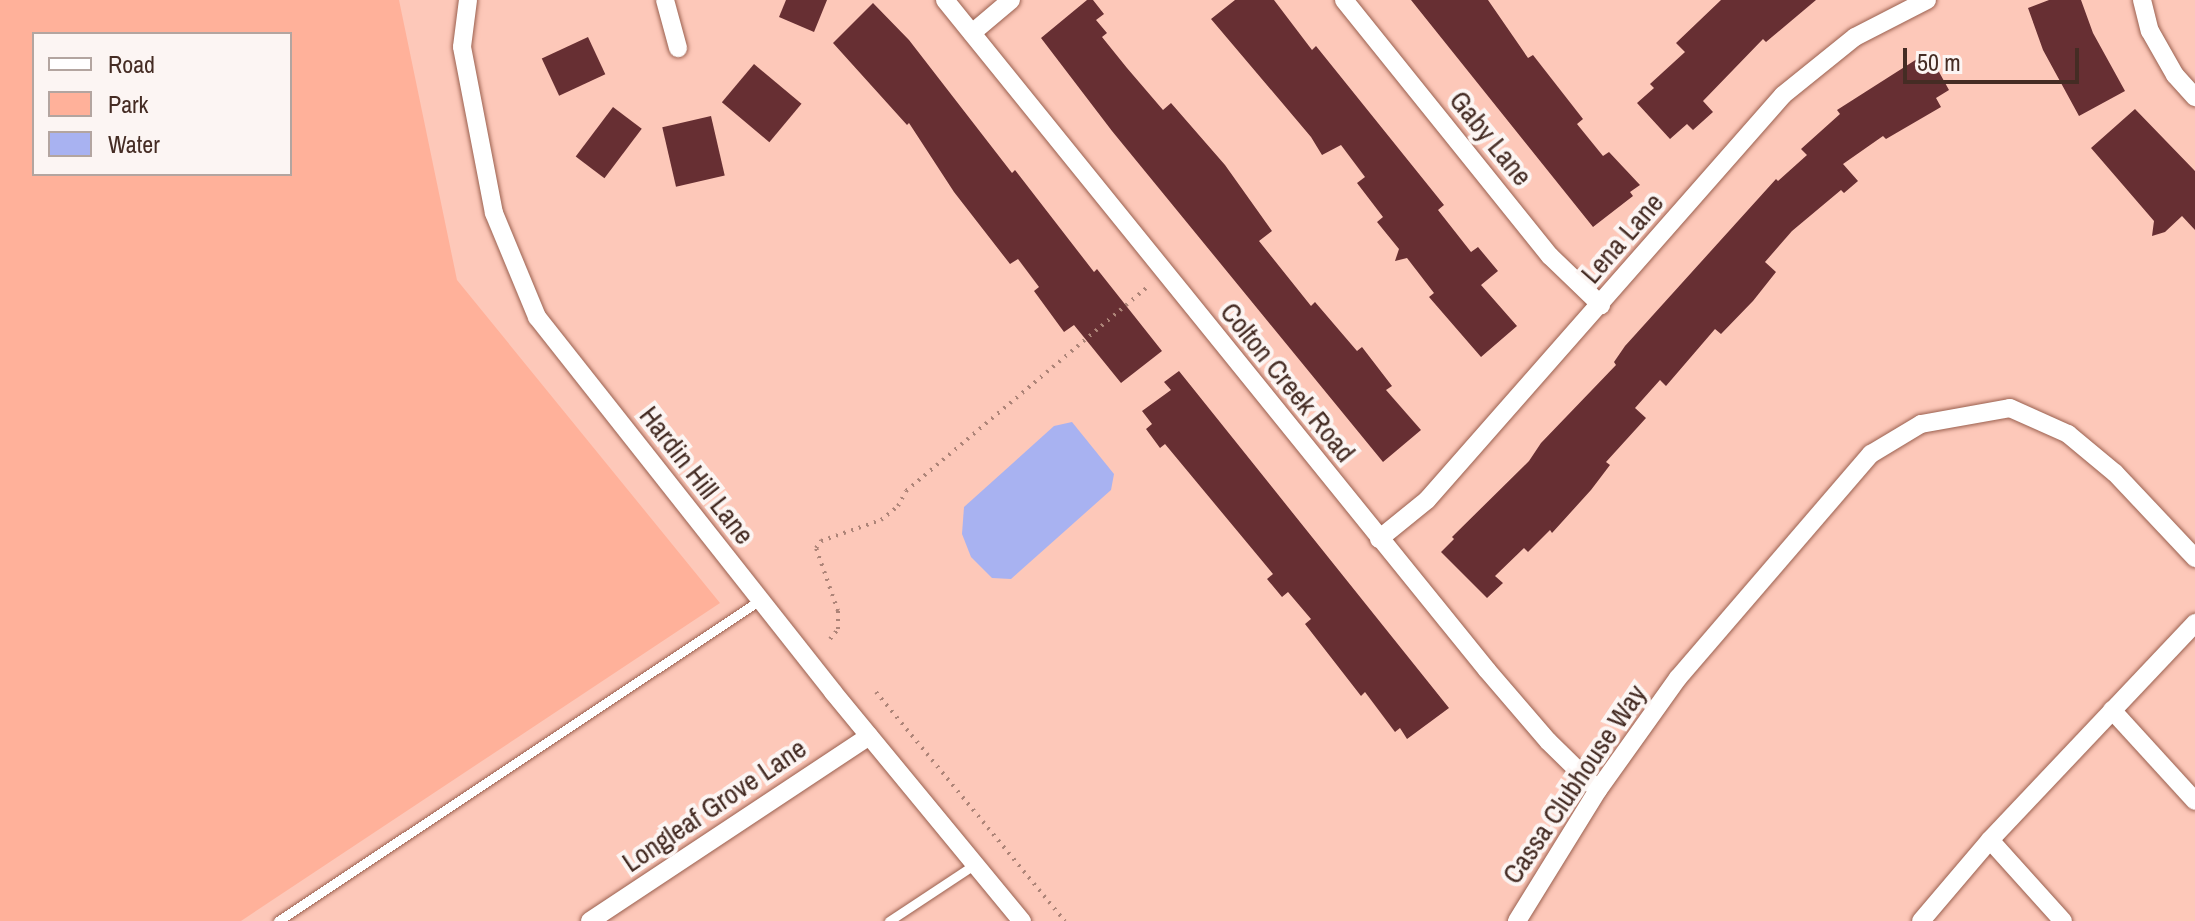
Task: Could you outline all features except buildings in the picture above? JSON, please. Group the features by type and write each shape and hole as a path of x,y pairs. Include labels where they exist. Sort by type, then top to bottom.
{"street":[{"name":"Hardin Hill Lane","path":"468,0 462,47 494,213 537,317 869,736 1022,921"},
{"path":"665,0 678,48"},
{"name":"Colton Creek Road","path":"945,0 1379,539 1548,741 1598,790"},
{"path":"972,33 1011,0"},
{"name":"Gaby Lane","path":"1344,0 1550,256 1601,305"},
{"name":"Lena Lane","path":"1379,539 1427,500 1783,95 1855,37 1927,0"},
{"path":"2142,0 2150,31 2175,75 2195,97"},
{"name":"Cassa Clubhouse Way","path":"1517,921 1598,790 1678,678 1871,454 1921,424 2010,408 2068,434 2115,473 2195,558"},
{"path":"1921,921 1990,840 2195,623"},
{"path":"2112,710 2195,801"},
{"name":"Longleaf Grove Lane","path":"590,921 869,736"},
{"path":"1990,840 2063,921"}],"lane":[{"path":"278,921 760,600"},
{"path":"889,921 975,864"}],"path":[{"path":"830,639 838,629 838,611 816,548 821,541 881,520 898,506 906,491 1149,286"},
{"path":"876,692 1065,921"}],"green space":[{"path":"0,0 399,0 457,280 720,603 241,921 0,921"}],"water":[{"path":"1072,422 1114,474 1111,490 1011,579 992,578 971,557 962,534 964,507 1054,426"}]}
